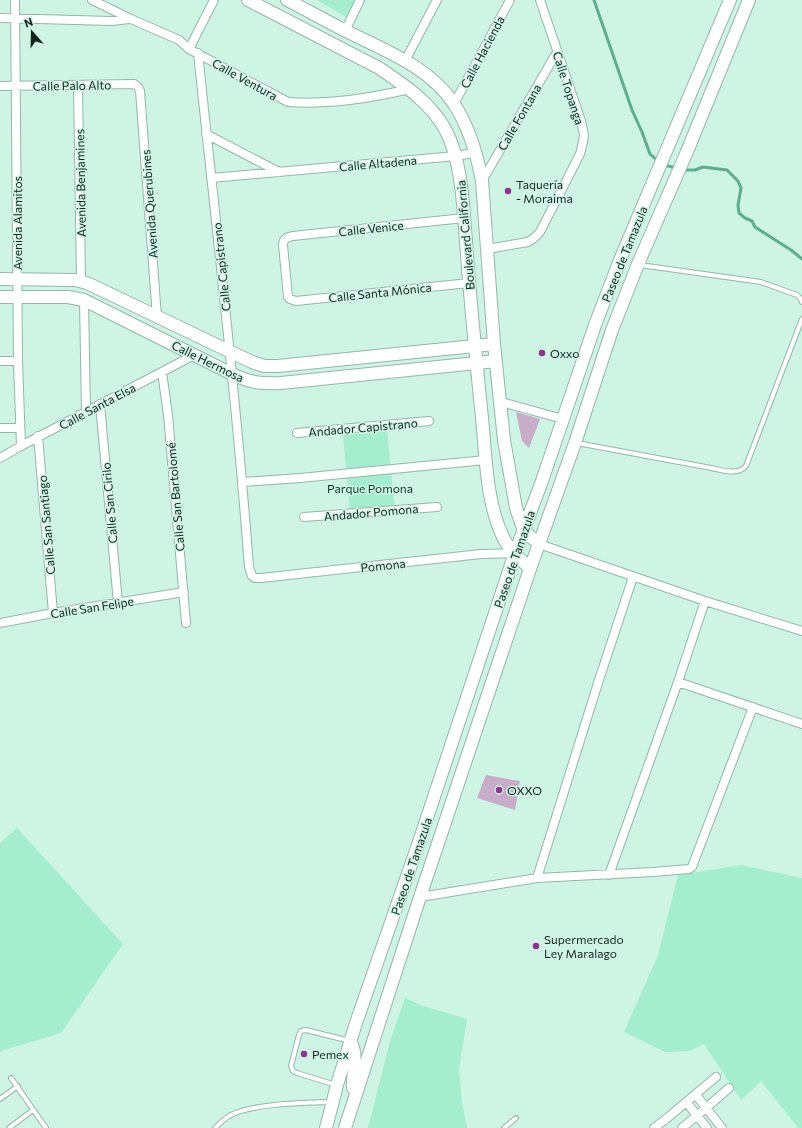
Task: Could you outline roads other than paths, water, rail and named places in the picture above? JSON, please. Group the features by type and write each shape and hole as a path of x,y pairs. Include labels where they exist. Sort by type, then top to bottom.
{"main road":[{"name":"Boulevard California","path":"248,0 379,68 410,89 436,115 451,141 456,156 464,218 474,346 489,491 496,520 504,541 530,569"},
{"name":"Boulevard California","path":"287,0 405,61 426,74 437,84 454,104 471,136 482,181 494,344 504,440 516,508 524,531 538,544"},
{"name":"Paseo de Tamazula","path":"326,1128 350,1041 419,842 515,553 524,531 595,325 620,260 730,0"},
{"name":"Paseo de Tamazula","path":"345,1128 353,1099 538,544 575,443 612,330 638,264 686,154 749,0"},
{"name":"Calle Hermosa","path":"0,279 81,281 252,362 264,366 278,366 494,344"},
{"name":"Calle Hermosa","path":"0,297 68,297 84,300 232,374 246,380 262,384 496,361"},
{"path":"419,842 437,848"},
{"path":"350,1041 355,1055 353,1099"}],"street":[{"name":"Avenida Alamitos","path":"15,0 20,446"},
{"name":"Calle Ventura","path":"92,0 179,40 189,48 288,102 306,103 370,98 410,89"},
{"path":"189,48 214,0"},
{"path":"345,31 360,0"},
{"path":"405,61 437,0"},
{"name":"Calle Hacienda","path":"454,104 510,0"},
{"name":"Calle Topanga","path":"487,249 518,245 528,242 540,232 580,154 583,142 584,135 581,121 540,0"},
{"path":"0,18 112,21 131,19"},
{"name":"Calle Fontana","path":"482,181 557,52"},
{"name":"Calle Capistrano","path":"198,53 230,351 249,572 252,576"},
{"name":"Calle Palo Alto","path":"0,86 134,84 140,90"},
{"name":"Avenida Benjamines","path":"78,85 81,281"},
{"name":"Avenida Querubines","path":"140,90 157,317"},
{"path":"206,134 280,173"},
{"name":"Calle Altadena","path":"211,178 280,173 476,153"},
{"name":"Calle Venice","path":"290,299 288,297 283,245 283,241 285,239 292,236 464,218"},
{"name":"Calle Santa Mónica","path":"290,299 296,301 469,283"},
{"path":"84,300 86,412"},
{"name":"Calle Santa Elsa","path":"0,458 38,436 194,355"},
{"path":"0,362 18,362"},
{"name":"Calle San Bartolomé","path":"162,372 168,416 186,623"},
{"path":"501,402 563,419"},
{"name":"Calle San Cirilo","path":"100,404 118,603"},
{"name":"Andador Capistrano","path":"297,433 429,421"},
{"path":"0,428 20,428"},
{"name":"Calle San Santiago","path":"38,436 53,613"},
{"path":"242,482 300,478 486,460"},
{"name":"Andador Pomona","path":"304,517 437,506"},
{"path":"538,544 705,601 802,632"},
{"name":"Pomona","path":"252,576 255,578 261,578 482,554 515,553"},
{"path":"537,878 633,576"},
{"name":"Calle San Felipe","path":"0,623 184,592"},
{"path":"609,875 678,682 705,601"},
{"path":"678,682 802,724"},
{"path":"420,897 537,878 609,875 689,869 692,867 753,708"},
{"path":"654,1128 716,1078"},
{"path":"682,1128 729,1088"},
{"path":"696,1095 722,1128"},
{"path":"687,1102 707,1128"}],"lane":[{"path":"638,264 761,282 797,295 802,302"},
{"path":"575,443 730,472 738,472 743,470 746,466 802,319"},
{"path":"337,1085 293,1071 290,1066 299,1035 302,1031 306,1030 350,1041"},
{"path":"11,1078 46,1128"},
{"path":"0,1098 18,1086"},
{"path":"215,1128 228,1116 247,1109 276,1105 332,1102"},
{"path":"9,1128 33,1110"},
{"path":"504,1128 516,1118"}],"waterway":[{"path":"594,0 632,110 650,154 659,162"},
{"path":"664,165 676,168"},
{"path":"683,170 695,170 703,167 727,170 738,181 741,188 738,205 739,213 752,221 755,227 791,250 802,259"}],"place":[{"name":"Taquería - Moraima","path":"508,191"},
{"name":"Oxxo","path":"542,353"},
{"name":"OXXO","path":"499,790"},
{"name":"Supermercado Ley Maralago","path":"536,946"},
{"name":"Pemex","path":"304,1054"}],"park label":[{"name":"Parque Pomona","path":"370,488"}]}
